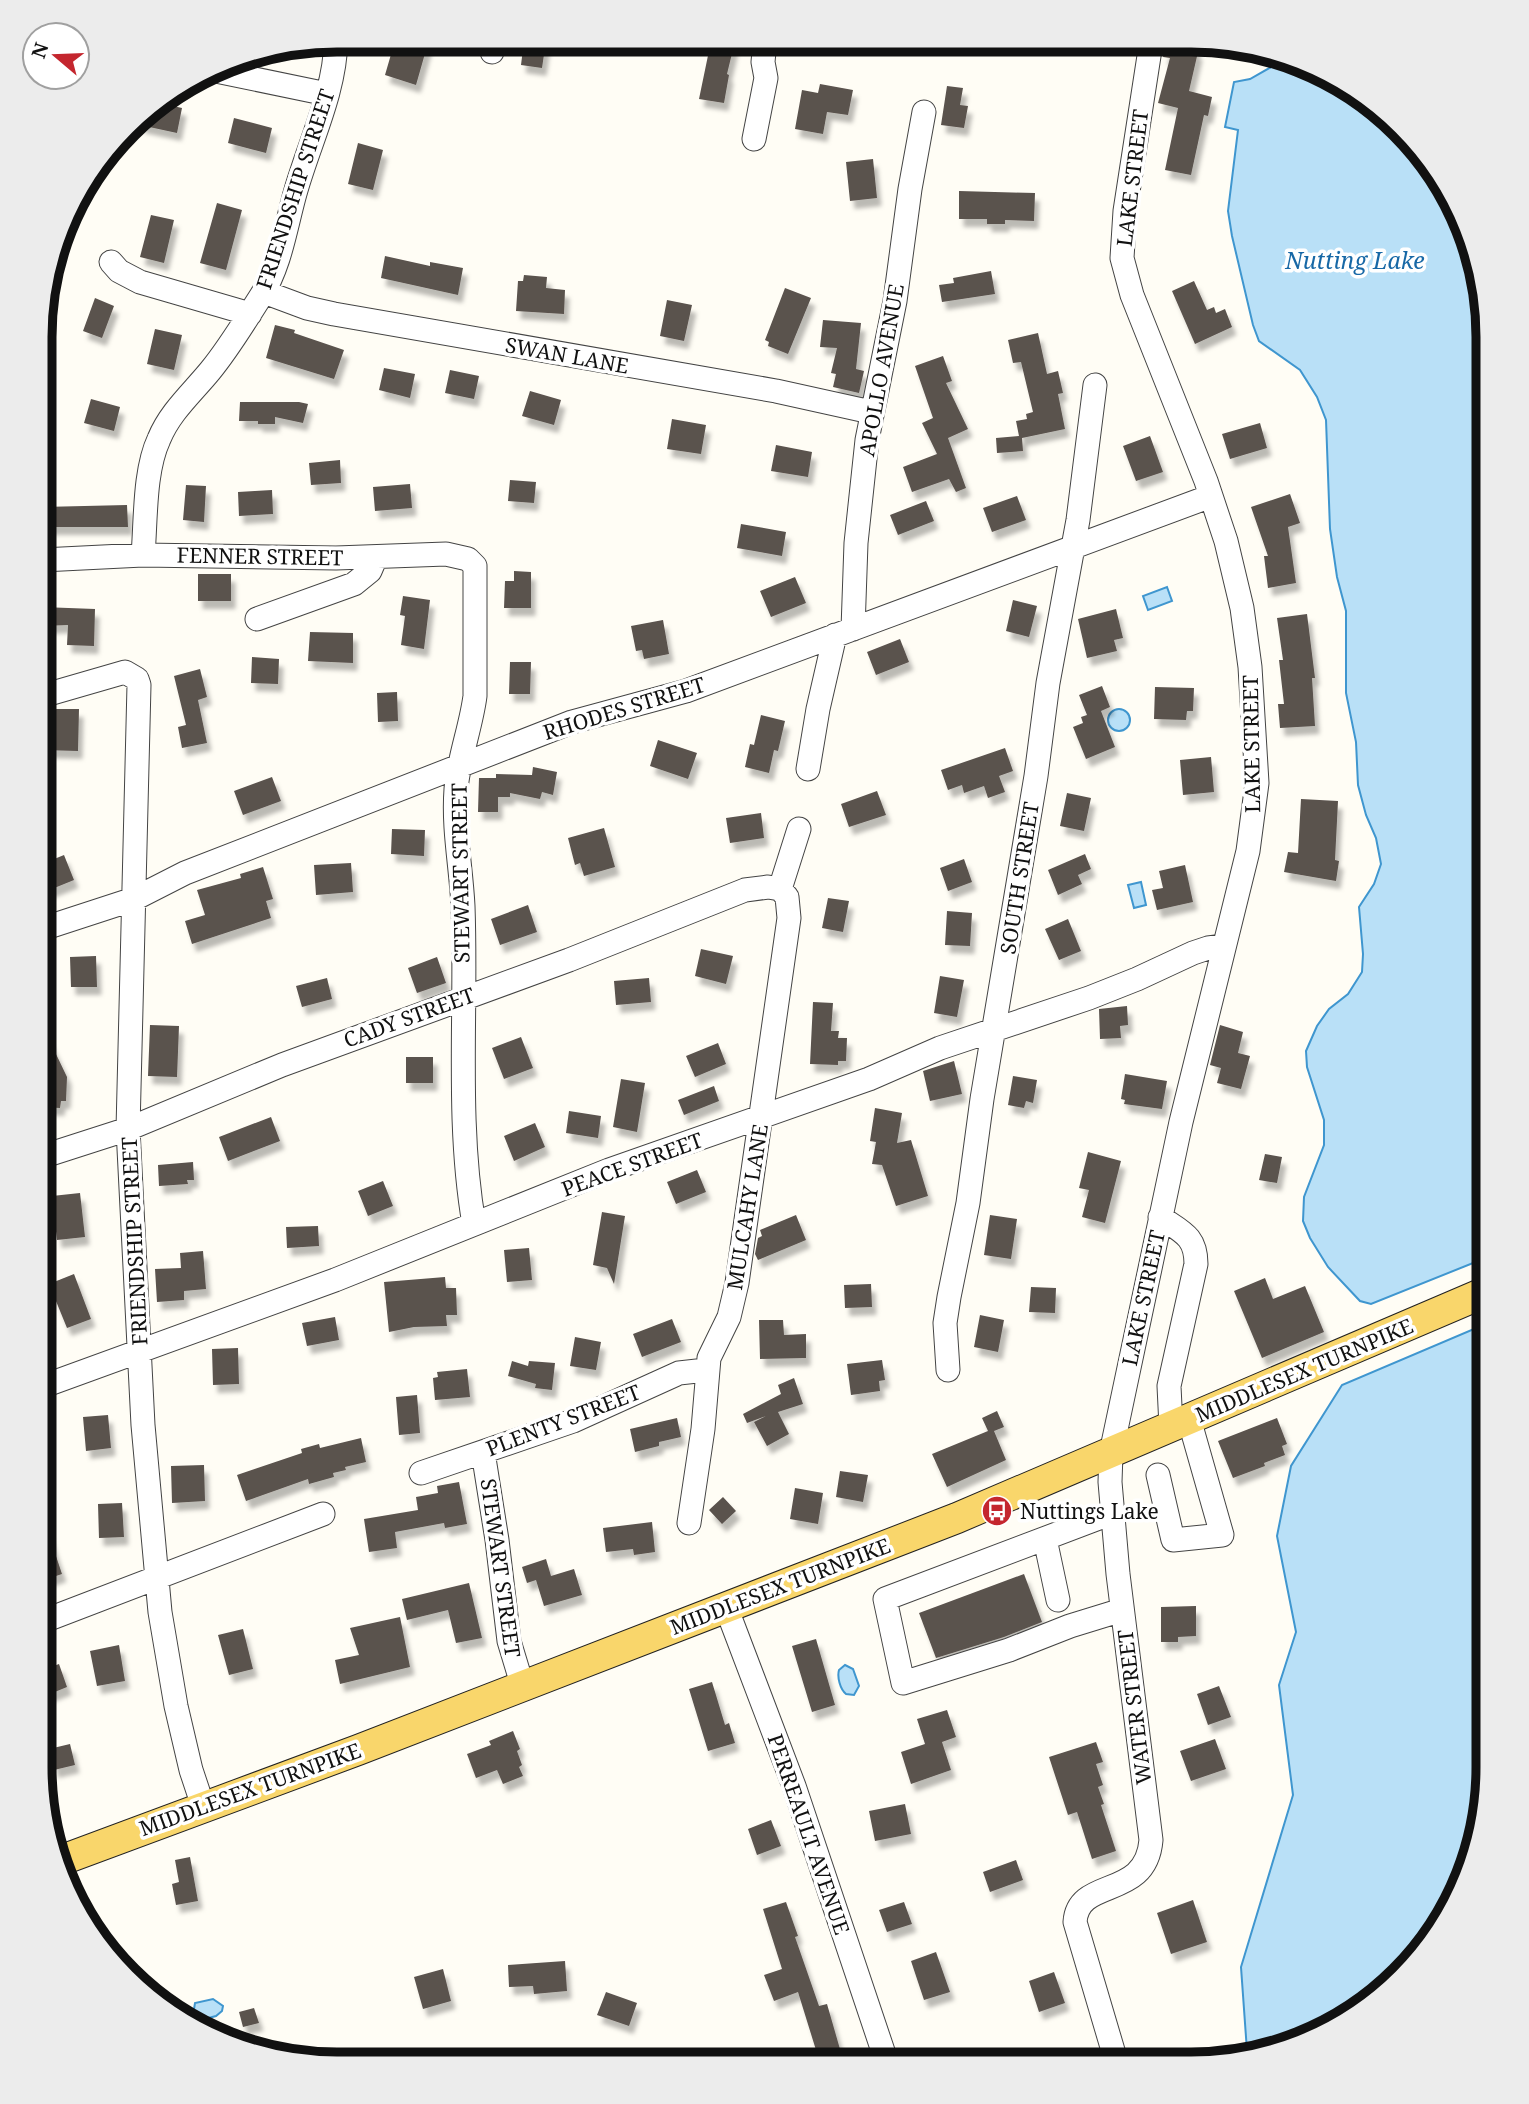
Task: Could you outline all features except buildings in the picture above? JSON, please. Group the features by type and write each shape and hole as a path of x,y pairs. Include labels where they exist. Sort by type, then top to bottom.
{"main road":[{"name":"MIDDLESEX TURNPIKE","path":"68,1858 358,1750 522,1684 957,1518 1476,1295"}],"street":[{"name":"FRIENDSHIP STREET","path":"143,555 150,471 159,438 177,409 221,358 264,292 273,272 327,94 335,52"},
{"path":"754,139 765,89 764,52"},
{"name":"LAKE STREET","path":"1111,1453 1160,1217 1253,828 1256,772 1250,667 1242,608 1226,541 1132,295 1122,258 1125,211 1150,52"},
{"path":"229,74 327,94"},
{"name":"APOLLO AVENUE","path":"808,769 818,709 844,632 871,412 895,301 910,189 925,112"},
{"path":"111,262 119,271 140,282 250,314"},
{"name":"SWAN LANE","path":"264,292 307,308 334,314 776,391 871,412"},
{"name":"SOUTH STREET","path":"948,1370 945,1323 968,1203 979,1120 1036,776 1048,683 1074,547 1095,385"},
{"name":"RHODES STREET","path":"52,926 134,899 185,873 572,722 686,691 1211,496"},
{"name":"FENNER STREET","path":"52,559 143,555 376,557 446,554 468,559 475,566"},
{"path":"257,619 354,584 370,571 376,557"},
{"name":"STEWART STREET","path":"474,1224 466,1158 463,907 455,828 459,765 473,714 475,696 475,566"},
{"name":"FRIENDSHIP STREET","path":"52,693 116,673 131,674 137,678 139,685 128,1129 145,1460 155,1578 176,1706 191,1770 203,1806"},
{"path":"780,889 799,829"},
{"name":"CADY STREET","path":"52,1153 128,1129 282,1065 569,960 745,890 768,887 780,889"},
{"name":"MULCAHY LANE","path":"689,1523 703,1429 706,1372 709,1359 729,1317 737,1283 761,1116 789,918 787,897 780,889"},
{"name":"PEACE STREET","path":"52,1383 335,1280 609,1170 869,1079 940,1048 1138,979 1193,953 1224,946"},
{"path":"1158,1475 1172,1540 1222,1535 1180,1423 1170,1386 1196,1264 1196,1253 1192,1239 1160,1217"},
{"name":"PLENTY STREET","path":"421,1473 573,1421 679,1373 706,1372"},
{"name":"STEWART STREET","path":"484,1452 498,1540 509,1642 522,1684"},
{"name":"WATER STREET","path":"1111,1453 1109,1468 1112,1513 1122,1610 1151,1840 1146,1863 1138,1873 1126,1882 1087,1898 1076,1912 1075,1923 1113,2052"},
{"path":"1112,1513 885,1599 903,1683 1009,1650 1070,1626 1122,1610"},
{"path":"52,1617 323,1514"},
{"path":"1045,1539 1058,1600"},
{"name":"PERREAULT AVENUE","path":"726,1607 794,1786 883,2052"}],"water":[{"name":"Nutting Lake","path":"1274,65 1301,74 1350,100 1393,136 1429,179 1455,228 1467,264 1476,319 1476,1262 1371,1304 1360,1301 1328,1267 1303,1221 1304,1197 1324,1145 1324,1120 1307,1067 1306,1051 1317,1026 1329,1009 1348,994 1362,972 1359,907 1374,884 1381,864 1376,838 1358,785 1356,742 1346,693 1346,611 1337,577 1330,529 1326,420 1317,397 1300,370 1259,341 1232,236 1228,211 1238,130 1225,127 1234,82 1250,79"},
{"path":"1167,587 1172,601 1148,610 1143,596"},
{"path":"1119,709 1127,712 1130,720 1127,728 1119,731 1111,728 1108,720 1111,712"},
{"path":"1141,882 1146,905 1134,908 1128,885"},
{"path":"1476,1328 1474,1804 1467,1840 1447,1893 1429,1925 1393,1968 1350,2004 1318,2022 1301,2030 1247,2046 1241,1967 1293,1795 1279,1685 1296,1632 1277,1536 1291,1466 1342,1385"},
{"path":"845,1665 853,1669 859,1686 854,1695 846,1694 840,1683 839,1670"},
{"path":"213,1999 223,2006 222,2011 205,2019 193,2012 195,2003"}],"place":[{"name":"Nuttings Lake","path":"997,1511"}]}
